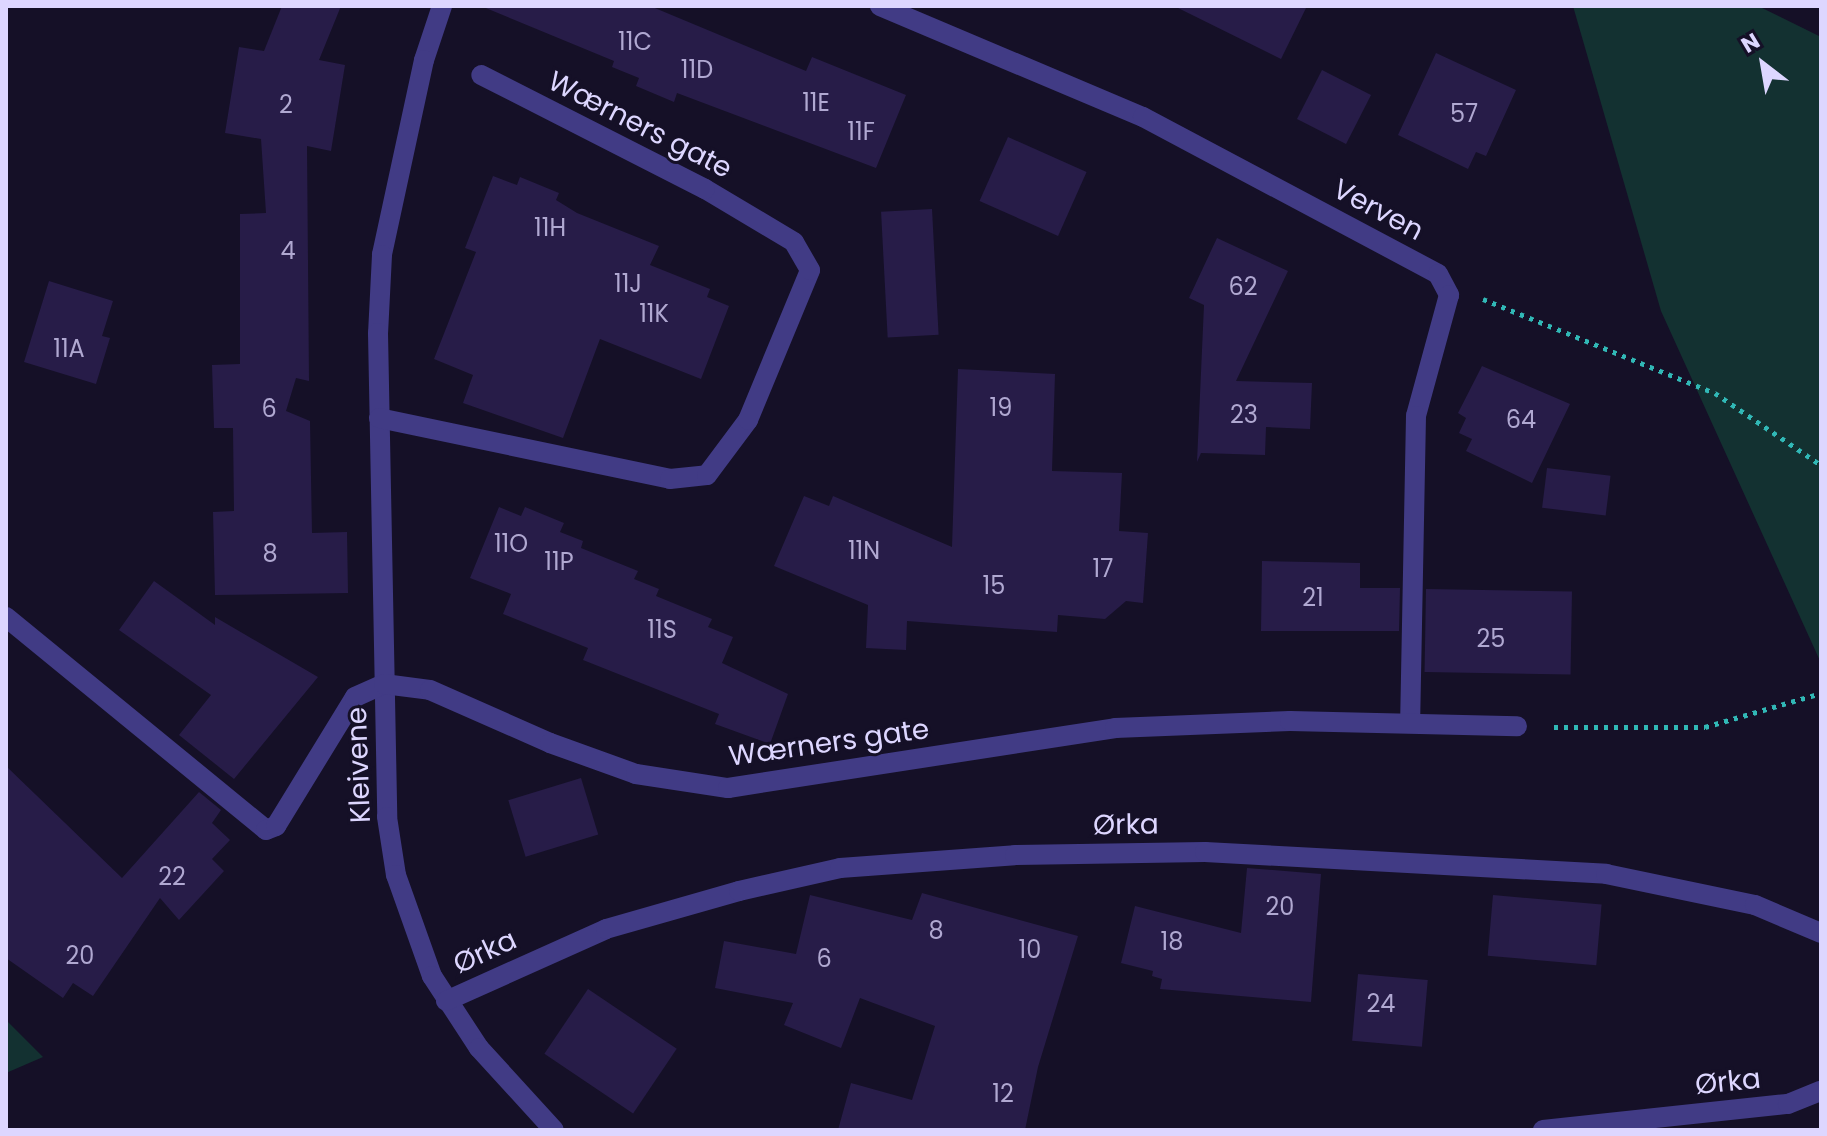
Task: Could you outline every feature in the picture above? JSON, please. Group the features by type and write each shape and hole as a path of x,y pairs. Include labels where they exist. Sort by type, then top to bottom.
{"street":[{"path":"384,684 379,418 382,255 424,60 442,6"},
{"name":"Verven","path":"880,6 1143,117 1438,274 1449,295"},
{"name":"Wærners gate","path":"379,418 670,479 707,475 748,420 810,270 794,242 731,204 481,75"},
{"path":"1410,720 1416,416 1449,295"},
{"name":"Kleivene","path":"6,617 266,830 276,826 355,697 384,684 383,763 396,875 432,976 479,1048 554,1130"},
{"name":"Wærners gate","path":"384,684 430,690 550,743 636,774 728,788 1115,728 1410,720 1517,726"},
{"name":"Ørka","path":"446,1001 606,929 739,891 840,868 1015,855 1205,852 1606,874 1755,905 1821,933"},
{"name":"Ørka","path":"1543,1130 1788,1104 1821,1091"}],"path":[{"path":"1449,295 1495,300 1715,393 1821,465"},
{"path":"1517,726 1705,727 1821,693"}],"green space":[{"path":"1573,6 1758,6 1821,37 1821,663 1661,311"},
{"path":"6,1020 43,1057 6,1073"}],"building":[{"path":"282,6 341,6 319,60 345,65 331,151 307,146 309,381 296,378 286,411 310,421 312,533 347,532 348,593 215,595 213,512 234,511 233,428 214,428 212,365 240,364 240,214 266,213 261,139 225,133 239,47 264,51"},
{"path":"481,6 650,6 806,71 812,57 906,95 876,168 677,93 674,102 636,86 639,78 612,67 614,61"},
{"path":"1174,6 1307,6 1281,59"},
{"path":"1436,53 1516,90 1486,156 1476,152 1468,169 1398,135"},
{"path":"1322,70 1371,95 1346,144 1297,119"},
{"path":"1008,137 1087,172 1058,236 980,201"},
{"path":"493,176 517,185 520,177 559,193 556,200 577,213 659,246 650,265 710,289 707,297 729,306 701,379 600,339 563,438 463,403 473,375 434,359 476,252 465,248"},
{"path":"932,209 939,335 888,337 881,212"},
{"path":"1217,238 1288,271 1236,381 1312,383 1310,429 1266,427 1265,455 1201,453 1197,462 1204,305 1189,298"},
{"path":"49,281 113,301 102,336 110,338 96,384 24,362"},
{"path":"1482,366 1570,404 1532,483 1466,451 1472,439 1459,433 1466,418 1458,413"},
{"path":"958,369 1055,374 1052,471 1122,473 1119,531 1148,533 1143,603 1126,601 1105,619 1058,615 1057,632 907,621 906,650 866,648 868,605 774,566 804,496 829,506 833,496 952,547"},
{"path":"1547,468 1611,476 1606,516 1542,508"},
{"path":"499,507 521,516 525,507 564,523 560,532 583,541 581,548 638,571 634,579 659,589 656,596 712,619 708,627 733,637 722,663 788,694 770,744 715,724 719,714 583,660 588,648 503,614 511,594 470,578"},
{"path":"1262,561 1360,563 1360,588 1400,588 1399,631 1261,631"},
{"path":"154,581 215,625 215,617 318,677 234,779 179,735 211,695 119,630"},
{"path":"1426,589 1572,592 1571,675 1425,672"},
{"path":"6,766 122,878 199,792 221,810 212,823 230,840 212,859 224,871 179,920 160,898 93,996 73,983 63,998 6,958"},
{"path":"581,778 598,834 526,857 508,800"},
{"path":"1247,868 1321,874 1311,1002 1160,989 1162,979 1152,976 1153,971 1121,963 1135,906 1241,933"},
{"path":"922,893 1078,936 1038,1067 1025,1130 838,1130 851,1083 912,1100 935,1026 860,998 841,1048 784,1025 793,1003 715,988 724,941 796,954 810,895 912,920"},
{"path":"1493,895 1602,904 1596,965 1488,956"},
{"path":"1358,974 1428,980 1422,1047 1352,1041"},
{"path":"588,989 677,1049 633,1113 544,1054"}]}
